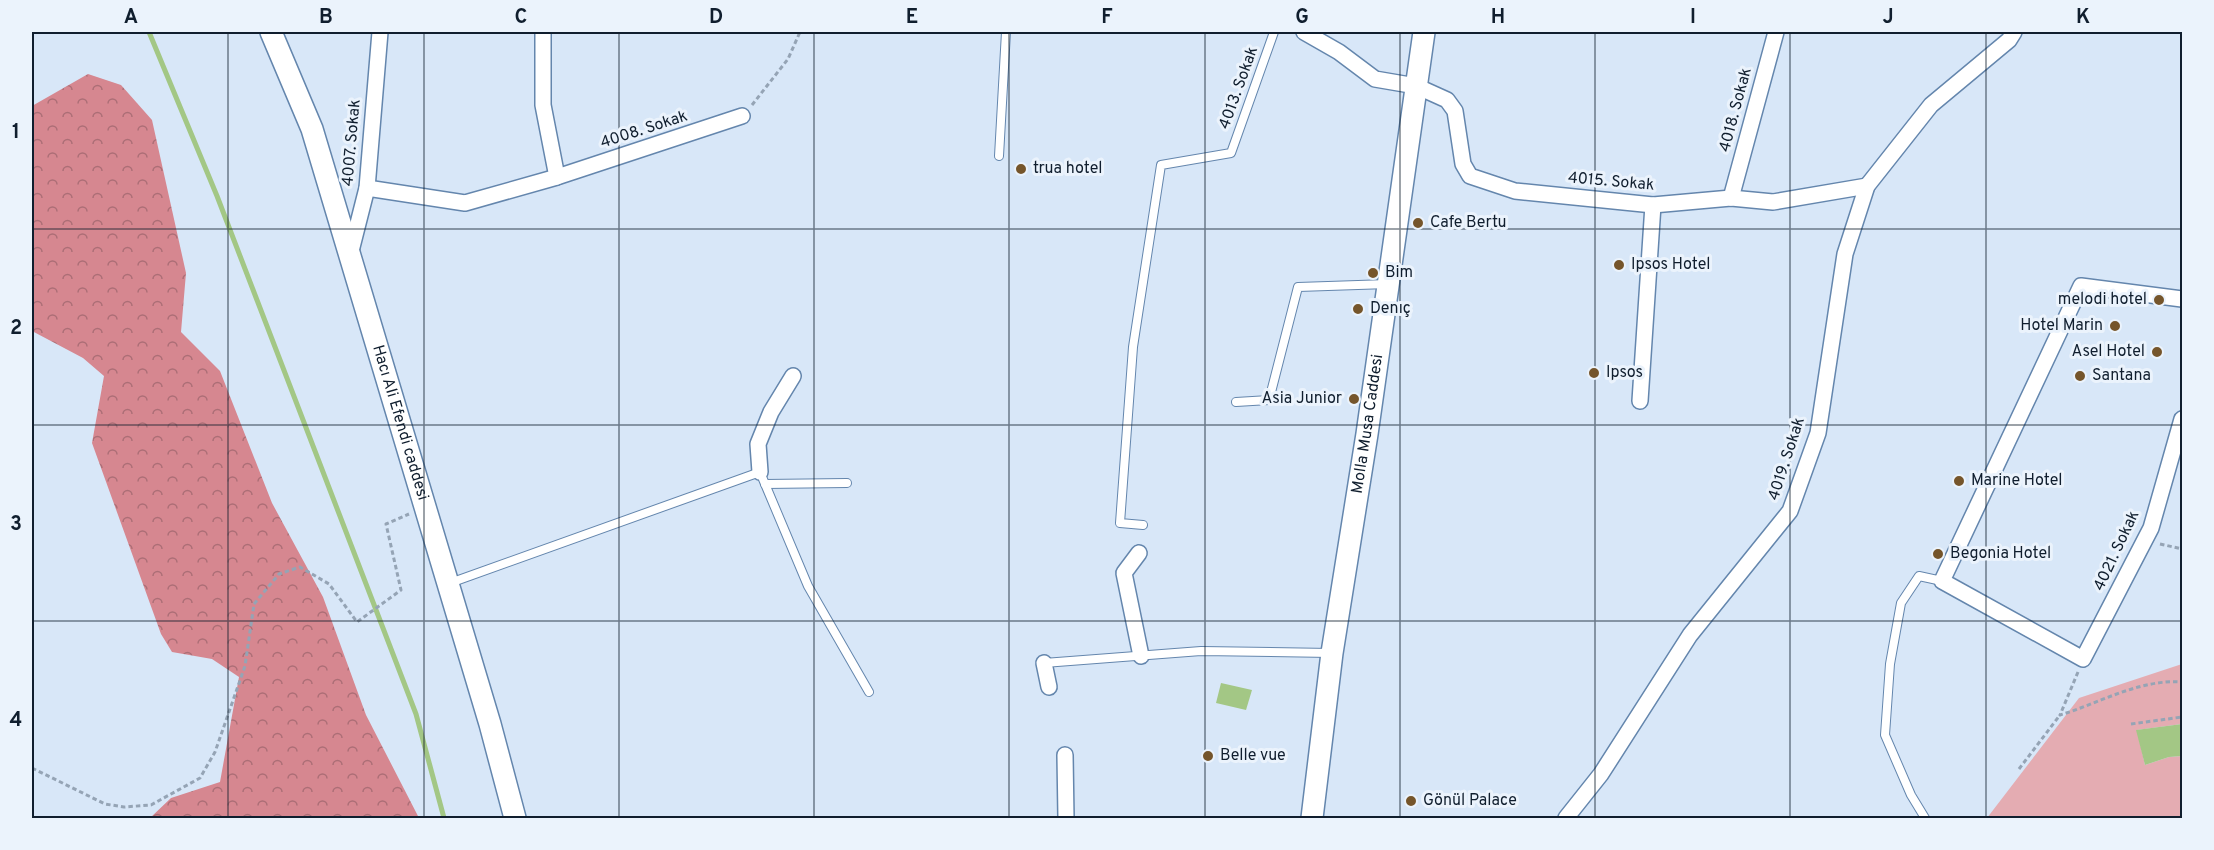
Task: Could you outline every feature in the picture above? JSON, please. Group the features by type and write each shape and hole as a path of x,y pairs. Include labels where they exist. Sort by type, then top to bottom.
{"street":[{"name":"Hacı Ali Efendi caddesi","path":"271,32 312,129 490,724 515,819"},
{"name":"4007. Sokak","path":"350,255 368,188 380,32"},
{"path":"543,32 543,105 557,177"},
{"path":"1304,32 1339,52 1376,79 1416,86"},
{"name":"Molla Musa Caddesi","path":"1312,819 1332,653 1424,32"},
{"name":"4018. Sokak","path":"1731,198 1776,32"},
{"name":"4019. Sokak","path":"1566,819 1601,774 1690,634 1790,511 1818,433 1845,254 1867,186 1931,105 2009,40 2014,32"},
{"name":"4015. Sokak","path":"1416,86 1447,100 1455,111 1463,164 1470,176 1515,191 1653,205 1731,198 1773,202 1867,186"},
{"name":"4008. Sokak","path":"368,188 465,203 557,177 742,116"},
{"path":"1640,401 1653,205"},
{"path":"2084,659 1941,582 2081,286 2182,299"},
{"path":"763,478 758,444 771,412 793,376"},
{"name":"4021. Sokak","path":"2084,659 2151,528 2182,419"},
{"path":"1139,553 1124,573 1141,656"},
{"path":"1044,663 1049,687"},
{"path":"1065,755 1066,819"}],"lane":[{"path":"999,156 1006,32"},
{"name":"4013. Sokak","path":"1143,525 1120,523 1133,347 1161,165 1231,153 1274,32"},
{"path":"1236,402 1269,400 1298,287 1388,284"},
{"path":"763,478 808,586 869,692"},
{"path":"448,584 763,478 847,483"},
{"path":"1925,819 1911,795 1885,735 1890,664 1901,603 1919,576 1941,582"},
{"path":"1044,663 1201,651 1332,653"}],"path":[{"path":"742,116 788,59 800,32"},
{"path":"32,768 105,804 124,807 151,805 200,778 215,752 245,666 254,604 279,574 300,567 329,584 357,622 401,590 386,524 425,507"},
{"path":"2143,541 2182,549"},
{"path":"2019,769 2060,715 2084,659"},
{"path":"2060,715 2119,693 2166,681 2182,682"},
{"path":"2131,724 2182,717"}],"shaded area":[{"path":"2182,664 2182,724 2137,730 2145,765 2169,757 2182,756 2182,818 1987,818 2079,698"},
{"path":"1221,683 1252,690 1246,710 1216,703"},
{"path":"2182,724 2182,756 2169,757 2145,765 2136,730"}],"green space":[{"path":"88,74 121,85 152,120 186,273 181,332 220,371 272,503 323,597 366,715 419,818 150,818 171,798 220,782 239,677 212,659 172,652 161,634 92,443 104,376 83,358 32,331 32,106"}],"waterway":[{"path":"149,32 217,196 416,714 444,818"}],"place":[{"name":"trua hotel","path":"1021,169"},
{"name":"Cafe Bertu","path":"1418,223"},
{"name":"Ipsos Hotel","path":"1619,265"},
{"name":"Bim","path":"1373,273"},
{"name":"melodi hotel","path":"2159,300"},
{"name":"Denıç","path":"1358,309"},
{"name":"Hotel Marin","path":"2115,326"},
{"name":"Asel Hotel","path":"2157,352"},
{"name":"Ipsos","path":"1594,373"},
{"name":"Santana","path":"2080,376"},
{"name":"Asia Junior","path":"1354,399"},
{"name":"Marine Hotel","path":"1959,481"},
{"name":"Begonia Hotel","path":"1938,554"},
{"name":"Belle vue","path":"1208,756"},
{"name":"Gönül Palace","path":"1411,801"}]}
